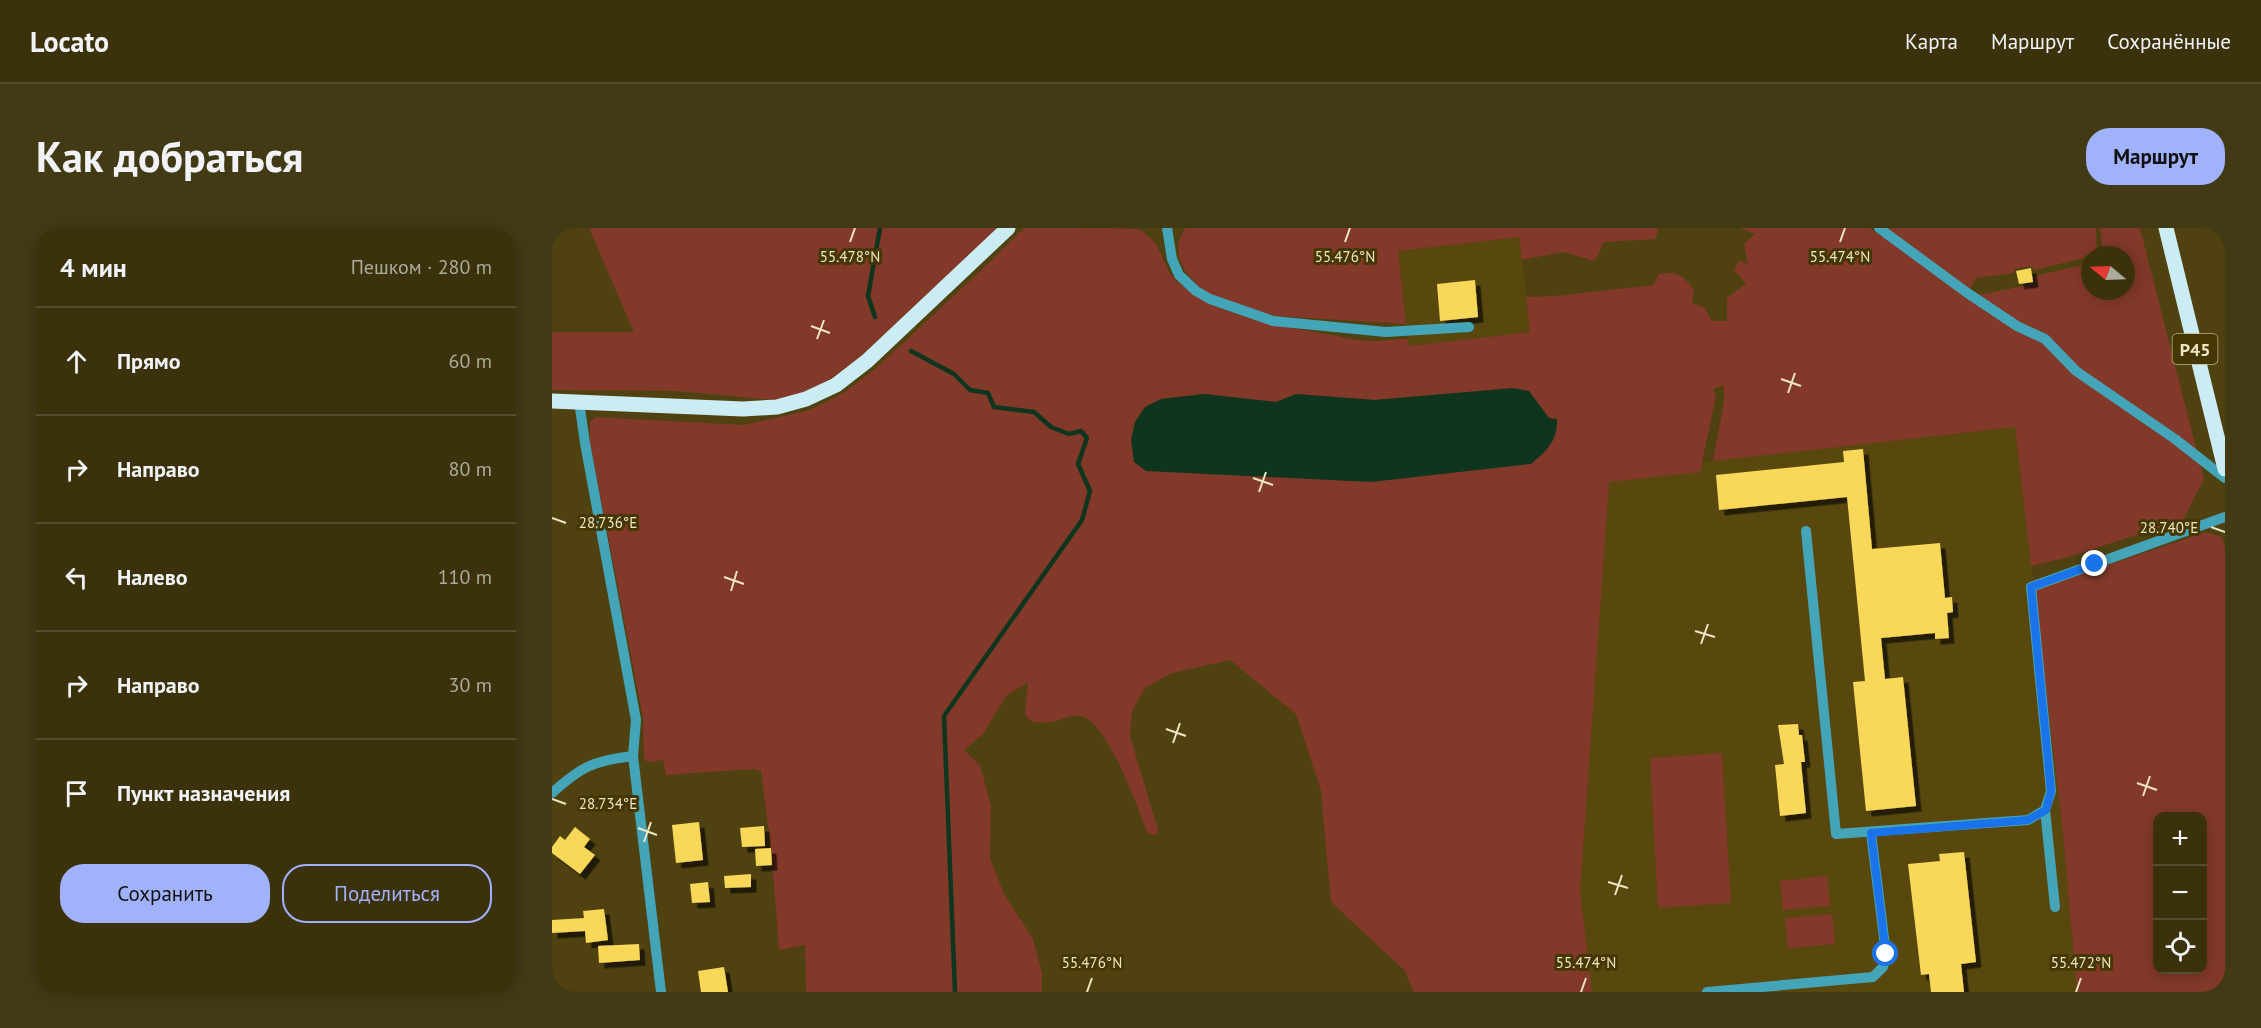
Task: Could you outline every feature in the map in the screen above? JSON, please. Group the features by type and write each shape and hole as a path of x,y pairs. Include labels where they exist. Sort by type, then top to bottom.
{"main road":[{"path":"552,401 744,409 777,406 806,399 836,385 851,373 921,312 1008,228"},
{"name":"Р45","path":"2166,228 2225,470"}],"street":[{"path":"1167,228 1172,259 1179,275 1196,291 1274,321 1386,332 1469,327"},
{"path":"1879,228 1966,292 2017,326 2045,339 2076,370 2175,439 2225,478"},
{"path":"579,401 636,720 633,756 661,992"},
{"path":"2055,907 2046,810 2051,791 2031,587 2225,517"},
{"path":"1806,531 1836,834 2028,820 2046,810"},
{"path":"552,793 584,768 603,759 633,756"},
{"path":"1707,992 1873,977 1883,967 1886,954 1871,833"}],"shaded area":[{"path":"589,228 998,228 862,355 832,378 804,393 775,400 676,391 552,390 552,332 634,332"},
{"path":"1024,228 1138,229 1154,242 1174,278 1196,296 1213,305 1272,324 1351,339 1371,341 1408,339 1409,346 1530,332 1526,297 1653,285 1659,274 1666,273 1680,275 1686,281 1694,290 1692,303 1705,308 1712,321 1727,321 1727,298 1746,284 1734,270 1739,261 1748,264 1744,244 1755,234 1740,228 1870,228 1881,237 1888,228 2096,228 2097,246 2081,246 2081,259 2034,270 2032,266 2014,269 2014,273 1976,278 1966,297 2036,284 2035,276 2081,265 2081,300 2135,300 2135,246 2102,246 2100,228 2140,228 2204,479 2183,520 2068,557 2031,566 2015,427 1713,461 1724,402 1724,385 1713,389 1716,396 1700,472 1609,482 1580,892 1592,992 1414,992 1405,971 1331,902 1321,791 1296,714 1230,660 1172,673 1145,688 1132,711 1130,736 1158,830 1156,835 1148,834 1122,770 1094,724 1080,716 1052,722 1033,722 1025,715 1028,682 1006,696 983,734 964,750 980,765 991,806 990,858 1004,894 1033,939 1042,973 1042,992 806,992 805,945 779,950 771,848 761,771 754,769 666,775 663,760 648,762 644,759 643,718 590,443 590,422 596,417 744,425 810,410 842,394 874,370","holes":["1529,391 1549,419 1161,399 1204,394 1276,402 1296,394 1375,400 1454,393"]},
{"path":"1185,228 1658,228 1656,239 1604,242 1595,261 1563,252 1522,260 1519,237 1398,251 1406,324 1275,316 1212,295 1199,287 1185,271 1179,257 1178,243"},
{"path":"1520,237 1530,332 1408,346 1398,251"},
{"path":"1513,388 1529,391 1549,418 1557,419 1553,439 1531,464 1371,482 1146,471 1134,462 1131,440 1135,422 1145,407 1161,399 1204,394 1276,402 1296,394 1375,400"},
{"path":"2015,427 2062,823 2077,992 1561,992 1592,474"},
{"path":"2206,532 2222,537 2225,547 2225,992 2077,992 2062,823 2034,590"},
{"path":"1722,753 1731,903 1658,908 1650,758"},
{"path":"1827,876 1830,906 1783,910 1780,881"},
{"path":"1832,914 1835,944 1788,948 1785,918"}],"building":[{"path":"2031,268 2033,282 2019,284 2016,271"},
{"path":"1475,280 1478,317 1440,321 1437,284"},
{"path":"1863,449 1872,549 1940,543 1945,598 1952,597 1953,612 1947,613 1949,638 1935,639 1935,633 1881,638 1885,679 1903,677 1916,806 1866,811 1853,682 1865,681 1847,497 1719,510 1716,475 1844,462 1843,451"},
{"path":"1798,724 1799,735 1802,735 1805,762 1801,762 1806,813 1780,816 1775,765 1784,764 1778,725"},
{"path":"699,822 703,860 676,863 672,825"},
{"path":"764,826 765,846 742,847 740,828"},
{"path":"575,827 590,839 584,847 595,855 580,874 552,853 552,847 560,836 565,840"},
{"path":"771,848 772,865 756,866 755,849"},
{"path":"1964,852 1976,962 1961,964 1964,992 1931,992 1929,974 1921,975 1908,864 1940,861 1939,854"},
{"path":"751,874 751,887 725,888 724,876"},
{"path":"708,882 710,902 692,903 690,884"},
{"path":"604,909 608,940 586,943 585,931 552,933 552,920 584,918 583,911"},
{"path":"639,944 640,960 599,963 598,946"},
{"path":"724,967 728,992 701,992 698,971"}],"waterway":[{"path":"875,317 868,296 880,228"},
{"path":"911,351 954,374 970,390 988,393 994,407 1034,412 1051,427 1069,434 1081,431 1087,438 1078,464 1090,491 1082,520 944,716 955,992"}],"route":[{"path":"1886,954 1871,833 2028,820 2046,810 2051,791 2031,587 2095,564"}]}
